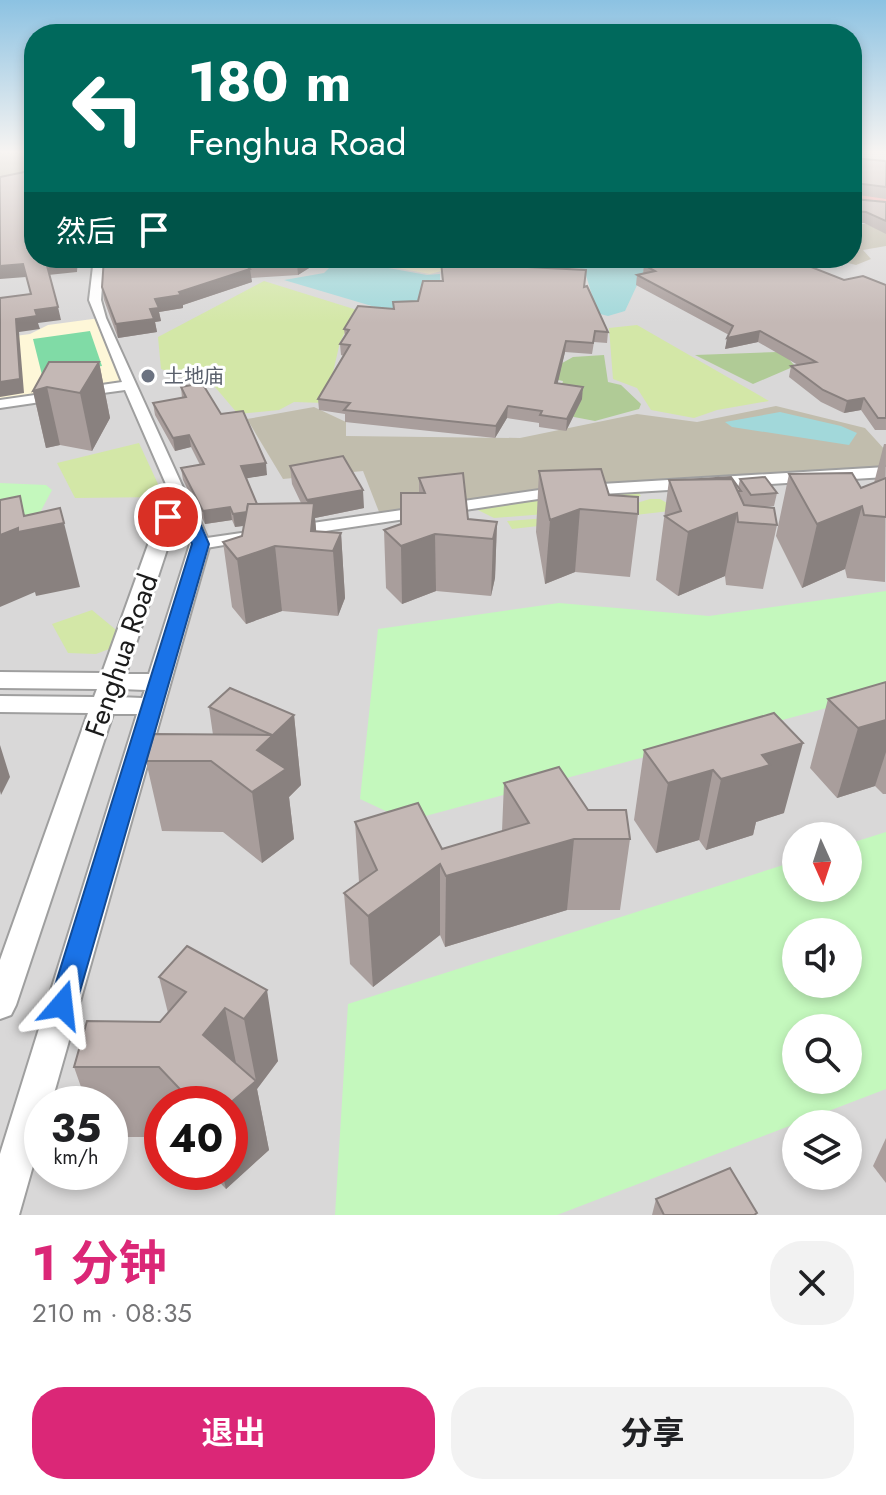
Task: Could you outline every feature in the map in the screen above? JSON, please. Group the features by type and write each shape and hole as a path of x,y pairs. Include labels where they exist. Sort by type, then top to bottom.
{"street":[{"path":"98,268 96,304 200,544 538,494 886,472"},
{"path":"0,404 130,385"},
{"name":"Fenghua Road","path":"0,1005 168,517 187,514"},
{"name":"Fenghua Road","path":"0,1215 200,544"},
{"path":"0,680 107,694"},
{"path":"0,704 107,694 155,694"}],"shaded area":[{"path":"0,210 24,210 24,268 862,268 862,210 886,210 886,1215 0,1215"},
{"path":"862,224 886,232 886,246 863,250 871,259 862,263"},
{"path":"397,268 453,268 430,274"},
{"path":"494,268 570,268 576,273 517,276"},
{"path":"100,318 130,385 0,404 0,338 30,334 48,325"},
{"path":"776,406 865,428 886,451 886,472 654,485 381,517 363,471 283,479 247,419 314,407 346,422 346,436 520,438 637,414 697,422"}],"green space":[{"path":"264,281 357,310 340,342 326,403 294,402 279,410 238,414 215,387 161,369 158,337"},
{"path":"637,325 769,401 717,410 694,418 651,410 637,388 613,379 609,328"},
{"path":"90,331 102,366 42,375 33,339"},
{"path":"777,352 795,366 753,384 695,355"},
{"path":"604,355 608,382 621,385 641,404 639,409 595,421 553,413 563,381 539,376 573,357"},
{"path":"139,443 164,497 75,498 57,463"},
{"path":"0,483 46,485 52,490 34,524 0,537"},
{"path":"639,493 641,496 594,510 494,518 474,508 553,496"},
{"path":"650,499 660,499 679,510 512,529 507,521 600,514"},
{"path":"886,591 886,692 407,821 360,799 378,629 559,603 709,616"},
{"path":"92,610 121,634 117,646 96,654 68,653 52,624"},
{"path":"886,832 886,1089 831,1110 782,1110 782,1129 557,1215 335,1215 348,1004 782,865 782,902 862,902 862,840"}],"water":[{"path":"329,268 388,268 427,275 440,274 440,283 413,308 392,312 284,280 324,273"},
{"path":"580,268 645,268 625,311 608,316 588,311 595,305 585,272"},
{"path":"780,412 841,426 857,433 849,445 732,427 725,422"}],"building":[{"path":"0,210 24,210 24,268 23,264 0,266"},
{"path":"862,210 886,210 886,221"},
{"path":"24,268 48,268 58,307 35,310 37,316 16,319 20,379 0,382 0,298 31,294"},
{"path":"103,268 250,269 179,292 181,295 155,299 159,308 150,309 154,319 116,324 102,287"},
{"path":"442,268 586,270 584,287 587,286 608,332 595,331 593,343 566,341 555,383 583,387 567,419 540,415 542,411 508,406 496,426 344,410 350,403 318,399 350,345 340,344 349,330 344,329 358,306 394,309 393,302 418,301 423,281 443,281"},
{"path":"650,268 814,268 844,280 863,276 886,285 886,418 878,418 864,398 847,401 823,390 791,366 816,362 760,331 727,338 733,326 637,275 655,271"},
{"path":"49,362 99,362 80,393 47,387 33,391"},
{"path":"202,383 221,414 243,411 266,463 241,466 257,504 248,504 247,512 233,514 230,507 203,511 181,468 204,464 189,435 173,438 153,403 186,397 181,387"},
{"path":"343,456 363,490 307,500 290,466"},
{"path":"601,469 609,495 638,497 638,514 580,509 550,520 539,471"},
{"path":"463,473 468,519 497,522 493,539 435,534 401,546 384,530 401,524 401,493 425,493 419,478"},
{"path":"852,473 861,488 886,478 886,517 864,515 862,506 817,524 789,474"},
{"path":"731,477 741,491 737,491 732,479 685,480"},
{"path":"765,477 777,493 751,495 740,479"},
{"path":"732,479 744,505 774,508 777,525 738,522 737,513 688,532 665,516 681,511 669,480"},
{"path":"20,496 24,516 60,508 64,523 18,532 18,528 0,535 0,500"},
{"path":"314,503 311,531 341,533 333,551 275,546 237,559 223,542 242,536 248,504"},
{"path":"886,682 886,720 858,728 828,699"},
{"path":"230,688 294,715 257,750 286,769 252,792 211,761 146,761 154,734 272,735 209,707"},
{"path":"774,713 803,743 762,755 770,765 721,779 713,770 668,783 644,750"},
{"path":"559,767 588,810 626,810 630,839 574,839 446,876 440,864 368,916 344,893 377,870 355,822 418,803 442,849 529,823 504,783"},
{"path":"187,946 267,990 244,1019 225,1008 203,1035 256,1081 248,1088 177,1086 159,1067 74,1067 87,1021 160,1022 186,992 159,977"},
{"path":"730,1168 757,1213 664,1215 656,1199"}],"place":[{"name":"土地庙","path":"148,376"}],"route":[{"path":"62,1005 200,544 187,514 168,517"}]}
